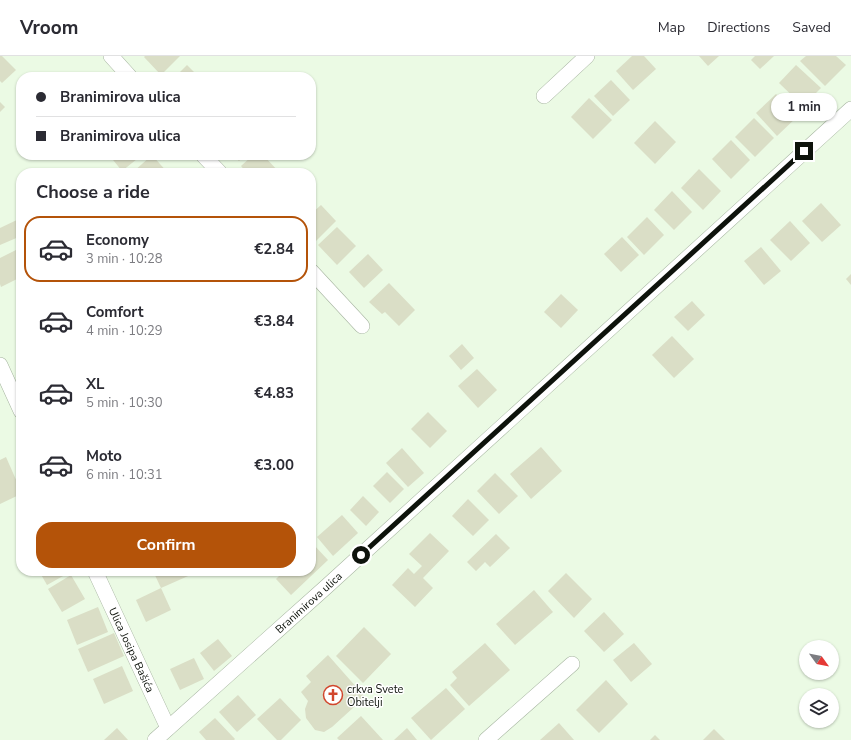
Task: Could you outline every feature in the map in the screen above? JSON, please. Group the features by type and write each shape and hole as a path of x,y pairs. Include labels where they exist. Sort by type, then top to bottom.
{"street":[{"path":"111,56 125,72"},
{"path":"544,96 587,56"},
{"name":"Branimirova ulica","path":"155,740 326,587 851,109"},
{"path":"208,160 215,168"},
{"path":"316,276 362,326"},
{"path":"0,365 16,400"},
{"name":"Ulica Josipa Bašića","path":"97,576 168,728"},
{"path":"486,740 572,664"}],"building":[{"path":"0,56 2,56 16,70 2,83 0,81"},
{"path":"180,56 164,72 158,72 144,57"},
{"path":"632,56 644,56 656,69 633,90 616,71"},
{"path":"699,56 719,56 708,66"},
{"path":"755,56 774,56 760,69 751,60"},
{"path":"806,56 836,56 846,65 825,86 800,61"},
{"path":"187,65 194,72 180,72"},
{"path":"796,65 821,88 803,106 779,83"},
{"path":"611,80 630,100 613,116 594,96"},
{"path":"776,94 798,116 777,136 756,113"},
{"path":"589,98 612,120 593,139 571,117"},
{"path":"0,102 5,107 0,112"},
{"path":"754,118 774,138 755,157 735,137"},
{"path":"655,121 676,142 655,164 634,143"},
{"path":"731,140 750,160 731,179 712,159"},
{"path":"113,160 136,160 126,168 120,168"},
{"path":"146,160 156,160 164,168 138,168"},
{"path":"248,160 268,160 275,168 243,168 241,166"},
{"path":"699,169 721,191 703,210 681,188"},
{"path":"672,191 692,212 674,230 654,210"},
{"path":"821,203 841,225 822,242 802,221"},
{"path":"321,205 336,221 316,241 316,210"},
{"path":"647,217 664,235 644,255 627,237"},
{"path":"16,220 16,238 0,245 0,228"},
{"path":"790,221 810,243 791,261 770,240"},
{"path":"337,227 356,246 337,265 318,245"},
{"path":"622,237 639,255 621,272 604,254"},
{"path":"761,247 781,271 764,285 744,261"},
{"path":"16,250 16,280 1,287 0,284 0,258"},
{"path":"368,254 383,270 364,288 349,272"},
{"path":"851,274 851,285 846,279"},
{"path":"389,283 415,310 399,326 385,312 382,314 369,302"},
{"path":"561,294 578,310 561,328 544,312"},
{"path":"692,301 705,315 688,331 674,317"},
{"path":"672,336 694,359 674,378 652,355"},
{"path":"462,344 474,358 461,370 449,356"},
{"path":"477,369 497,390 478,408 458,386"},
{"path":"428,412 447,431 430,448 411,429"},
{"path":"541,447 562,471 531,499 510,474"},
{"path":"402,448 424,473 408,487 386,463"},
{"path":"6,457 16,480 16,496 0,504 0,460"},
{"path":"387,472 404,489 390,503 373,486"},
{"path":"495,473 518,496 499,514 477,491"},
{"path":"363,496 379,512 366,526 350,510"},
{"path":"468,499 489,520 473,536 452,516"},
{"path":"342,515 358,533 333,556 317,537"},
{"path":"430,533 449,551 423,578 433,588 415,607 392,585 408,568 414,574 422,566 409,554"},
{"path":"496,534 510,548 490,567 485,562 476,571 467,562"},
{"path":"316,547 328,560 316,571"},
{"path":"566,573 592,599 574,618 548,591"},
{"path":"42,576 63,576 47,585"},
{"path":"72,576 85,599 62,612 48,589"},
{"path":"155,576 188,576 161,588"},
{"path":"279,576 311,576 291,595 276,579"},
{"path":"161,588 171,610 146,622 136,600"},
{"path":"534,590 553,612 515,645 496,624"},
{"path":"98,607 108,632 77,645 67,620"},
{"path":"604,612 624,634 604,652 584,631"},
{"path":"364,627 391,654 363,683 336,656"},
{"path":"114,633 124,656 88,672 78,649"},
{"path":"218,639 232,656 214,671 200,653"},
{"path":"485,643 510,670 469,706 450,685 457,678 452,672"},
{"path":"634,643 652,664 631,682 613,660"},
{"name":"crkva Svete Obitelji","path":"328,655 365,697 332,727 324,732 315,730 306,718 305,709 308,701 301,692 311,682 306,676"},
{"path":"194,658 204,679 180,690 170,669"},
{"path":"122,666 133,691 104,704 93,679"},
{"path":"606,680 628,704 599,733 576,710"},
{"path":"446,688 465,709 431,740 411,718"},
{"path":"238,695 256,715 237,732 219,712"},
{"path":"280,698 301,720 281,740 277,740 257,719"},
{"path":"361,716 383,740 339,740 337,738"},
{"path":"215,718 235,739 234,740 206,740 199,732"},
{"path":"559,723 574,740 540,740"},
{"path":"117,728 128,740 104,740"},
{"path":"407,728 417,740 394,740"},
{"path":"714,729 725,740 703,740"},
{"path":"655,735 660,740 650,740"}],"place":[{"name":"crkva Svete Obitelji","path":"333,695"}],"route":[{"path":"361,555 804,151"}]}
